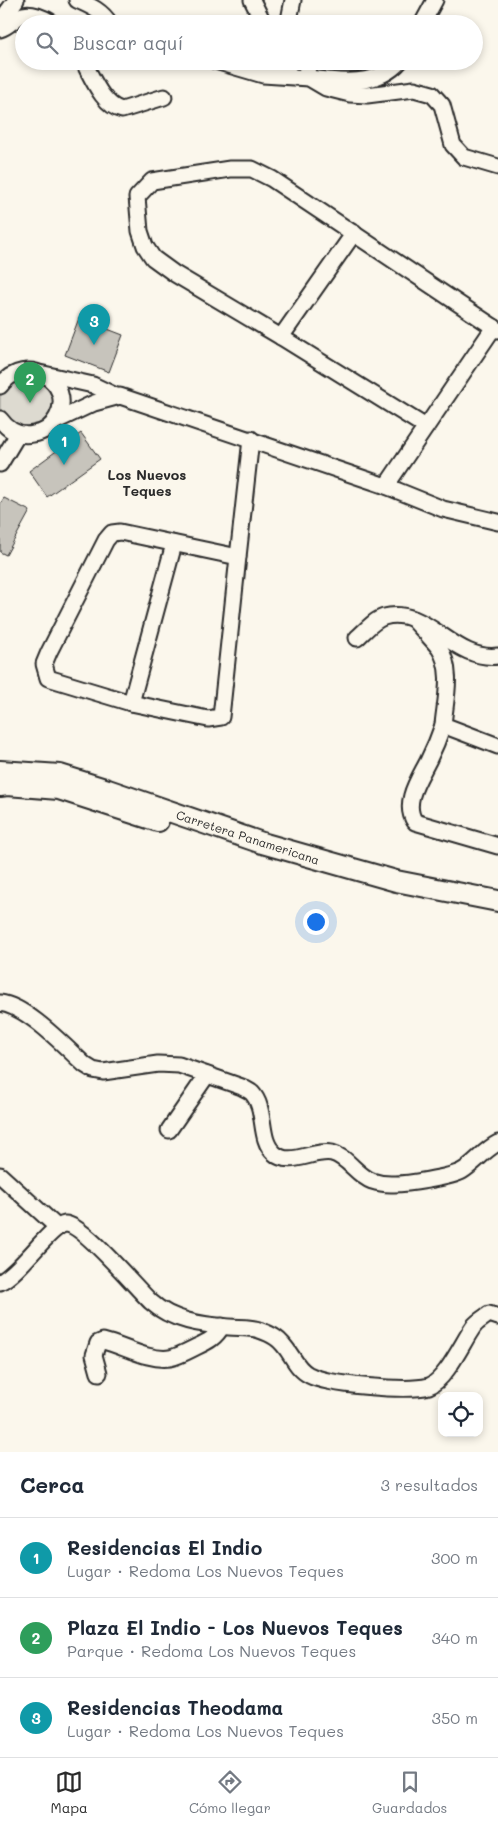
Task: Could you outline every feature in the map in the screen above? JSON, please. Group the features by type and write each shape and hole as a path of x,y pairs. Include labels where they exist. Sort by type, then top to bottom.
{"main road":[{"name":"Carretera Panamericana","path":"0,771 60,776 108,790 271,846 396,881 498,900"},
{"name":"Carretera Panamericana","path":"0,786 59,789 258,854 394,892 498,910"}],"street":[{"path":"0,22 16,0"},
{"path":"77,0 96,8 104,15"},
{"path":"252,0 260,15"},
{"path":"290,15 293,0"},
{"path":"427,15 435,0"},
{"path":"0,29 15,19"},
{"path":"88,70 101,92 116,109 122,110 164,97"},
{"path":"244,70 263,76 290,76 334,81 355,81 372,78 391,70"},
{"path":"287,70 290,76"},
{"path":"307,70 309,78 326,88 350,94 367,95 414,90 432,94 442,105 453,146 464,157 498,167"},
{"path":"386,486 496,328 354,232 272,179 252,169 230,169 152,181 137,197 140,231 145,246 153,258 175,274 282,337 426,427"},
{"path":"282,337 354,232"},
{"path":"0,381 24,370 93,386 116,396 386,486 443,509 498,522"},
{"path":"0,386 5,379 14,373"},
{"path":"1,426 18,434 28,435 39,433 54,422 58,415 60,399 56,385 41,373"},
{"path":"54,422 94,403 116,396"},
{"path":"0,464 18,434"},
{"path":"238,557 120,532 112,533 106,540 44,664 48,678 131,703 208,719 221,717 251,440"},
{"path":"131,703 174,544"},
{"path":"357,638 384,617 395,616 413,619 429,626 449,641 473,654 498,656"},
{"path":"413,619 440,650 448,674 443,725 419,776 410,805 410,815 415,822 498,846"},
{"path":"443,725 498,746"},
{"path":"0,1003 6,1003 32,1018 93,1070 103,1072 158,1064 179,1065 242,1087 252,1093 257,1102 267,1140 272,1152 280,1158 290,1159 331,1153 342,1157 360,1174 373,1181 390,1184 427,1180 461,1172 498,1143"},
{"path":"169,1130 207,1075"},
{"path":"0,1175 57,1227"},
{"path":"0,1282 28,1259 57,1227 65,1224 72,1226 95,1243 152,1303 182,1320 257,1330 278,1339 294,1361 308,1375 332,1382 400,1388 430,1385 446,1372 475,1324 488,1314 498,1317"},
{"path":"98,1373 94,1354 98,1343 103,1341 143,1354 172,1358 209,1341 218,1335 222,1326"}],"shaded area":[{"path":"44,374 60,407 31,434 0,415 0,390 6,380"}],"building":[{"path":"79,318 123,335 109,372 65,355"},
{"path":"81,433 100,459 47,497 29,471"},
{"path":"4,498 30,511 6,555 0,552 0,504"}],"place":[{"name":"Residencias Theodama","path":"94,345"},
{"name":"Plaza El Indio - Los Nuevos Teques","path":"30,403"},
{"name":"Residencias El Indio","path":"64,465"}],"district":[{"name":"Los Nuevos Teques","path":"147,482"}]}
